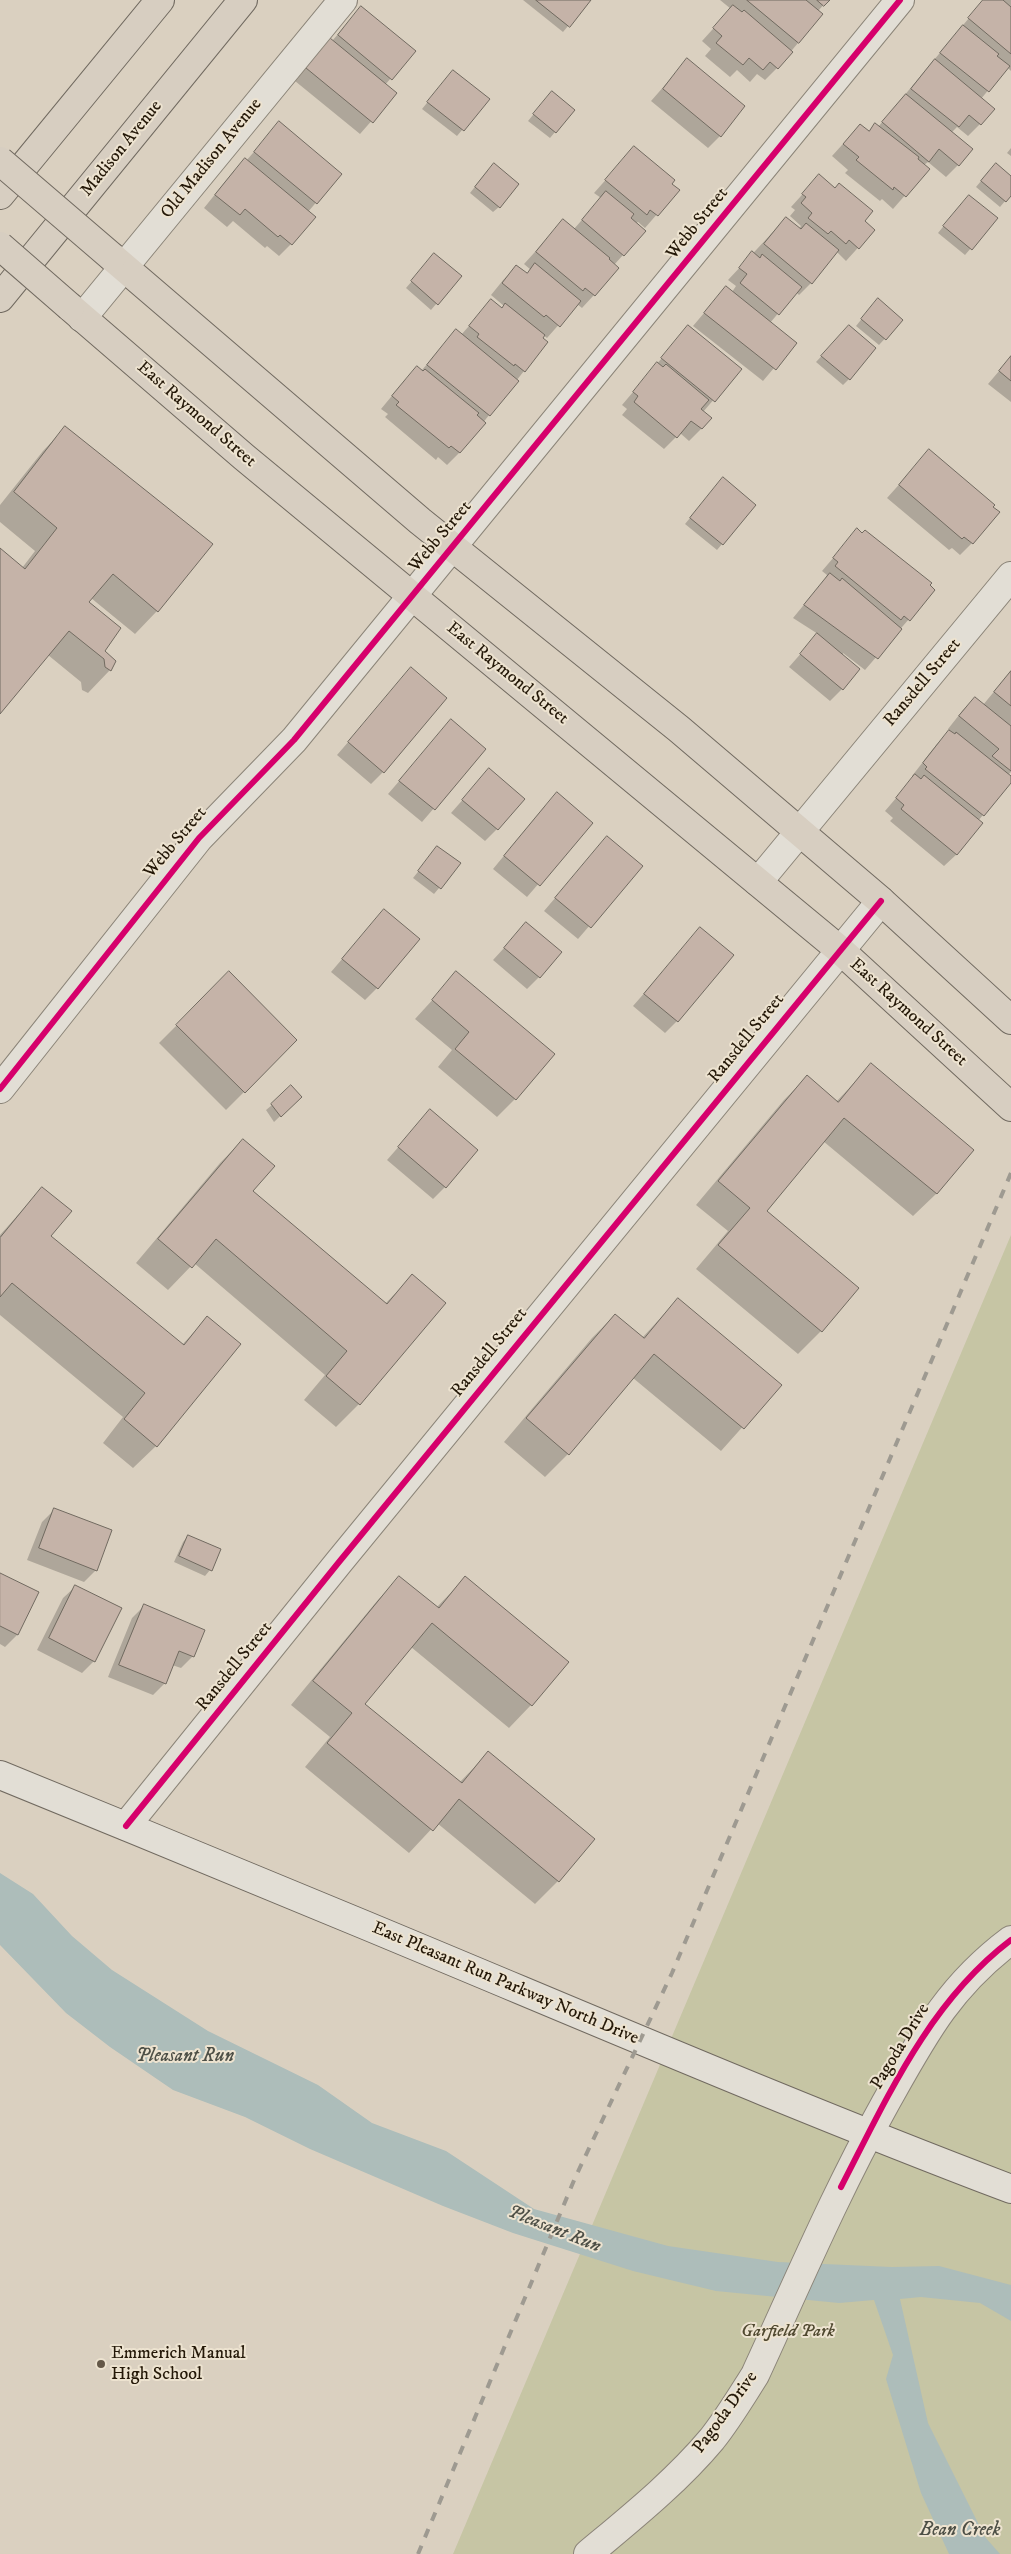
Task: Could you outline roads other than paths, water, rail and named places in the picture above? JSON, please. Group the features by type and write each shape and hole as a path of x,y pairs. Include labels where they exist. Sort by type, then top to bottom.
{"main road":[{"path":"0,195 160,0"},
{"name":"Madison Avenue","path":"0,298 243,0"},
{"path":"0,161 452,547 679,729 881,900 1011,1020"},
{"name":"East Raymond Street","path":"0,246 244,457 840,950 1011,1106"}],"street":[{"name":"Old Madison Avenue","path":"76,313 343,0"},
{"name":"Webb Street","path":"0,1089 198,838 294,740 900,0"},
{"name":"Ransdell Street","path":"758,882 1011,576"},
{"name":"Ransdell Street","path":"126,1826 339,1562 881,900"},
{"name":"East Pleasant Run Parkway North Drive","path":"0,1775 868,2135 1011,2188"},
{"name":"Pagoda Drive","path":"588,2554 664,2489 703,2449 755,2375 841,2187 926,2030 941,2008 973,1972 1011,1940"}],"water":[{"name":"Pleasant Run","path":"0,1873 33,1894 72,1936 112,1970 208,2031 318,2085 372,2123 446,2151 534,2209 668,2246 778,2262 892,2267 939,2266 1011,2285 1011,2321 980,2303 921,2297 900,2299 928,2423 985,2537 1000,2554 949,2554 921,2493 886,2379 893,2355 874,2300 839,2303 716,2291 633,2271 513,2233 443,2206 310,2149 245,2117 173,2090 110,2047 66,2013 0,1945"}],"railway":[{"path":"418,2554 575,2178 672,1973 1011,1173"}],"place":[{"name":"Emmerich Manual High School","path":"101,2364"}],"park label":[{"name":"Garfield Park","path":"788,2332"}],"water label":[{"name":"Bean Creek","path":"960,2531"}]}
